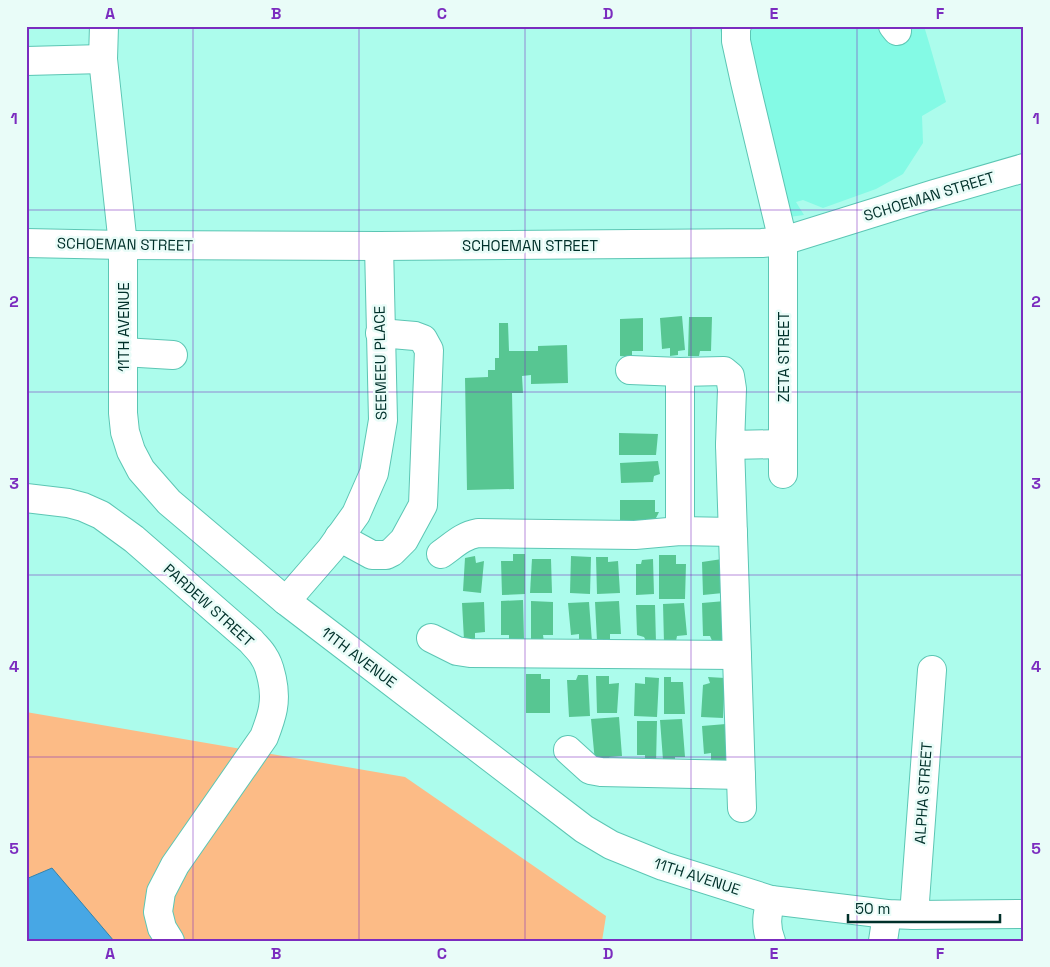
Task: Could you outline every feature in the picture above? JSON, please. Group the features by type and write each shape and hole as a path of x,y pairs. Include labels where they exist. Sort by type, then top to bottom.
{"street":[{"name":"11TH AVENUE","path":"104,26 103,59 123,245 123,413 125,432 131,451 141,470 169,502 286,601 584,829 611,845 663,866 771,900 887,914 1024,914"},
{"name":"ZETA STREET","path":"737,26 736,41 783,241 783,474"},
{"path":"26,61 103,59"},
{"name":"SCHOEMAN STREET","path":"26,242 123,245 379,246 762,243 783,241 1024,168"},
{"name":"SEEMEEU PLACE","path":"286,601 330,549 356,514 374,473 383,420 379,246"},
{"path":"338,537 372,555 386,555 392,552 404,540 423,505 429,350 423,340 415,336 380,333"},
{"path":"123,352 173,355"},
{"path":"630,370 724,371 730,376 732,389 730,445 742,808"},
{"path":"680,372 680,531"},
{"path":"730,445 783,444"},
{"name":"PARDEW STREET","path":"26,498 68,503 101,515 134,540 251,641 270,668 274,689 274,705 264,737 175,865 160,892 158,912 162,928 170,941"},
{"path":"441,554 468,535 478,533 635,535 680,531 733,532"},
{"path":"430,638 457,651 470,653 737,656"},
{"name":"ALPHA STREET","path":"914,915 932,670"},
{"path":"568,750 590,770 601,772 740,776"},
{"path":"771,900 767,924 771,941"},
{"path":"883,941 887,914"}],"shaded area":[{"path":"719,26 924,26 946,102 922,116 923,143 903,174 876,189 823,208 803,200 796,202 804,215 774,219"},
{"path":"26,712 405,777 606,916 602,941 26,941"}],"water":[{"path":"52,868 114,941 26,941 26,879"}],"building":[{"path":"682,316 685,350 678,351 678,355 670,356 670,348 662,349 660,318"},
{"path":"689,317 712,317 711,351 700,351 699,356 688,356"},
{"path":"643,318 643,351 632,351 632,357 620,356 620,319"},
{"path":"499,323 508,323 509,351 538,351 538,346 567,345 568,383 531,384 531,375 522,376 523,393 512,393 514,489 467,490 465,378 488,377 488,370 495,370 495,358 499,358"},
{"path":"619,433 658,434 656,455 619,455"},
{"path":"658,461 660,474 654,476 653,482 621,483 620,463"},
{"path":"620,500 655,500 655,512 659,512 654,522 620,521"},
{"path":"513,554 525,554 525,594 502,595 501,561 513,561"},
{"path":"659,555 676,555 676,564 686,564 685,599 659,599"},
{"path":"475,556 476,563 484,561 481,593 463,591 465,558"},
{"path":"571,556 591,557 590,594 570,593"},
{"path":"596,557 608,557 608,562 618,561 620,593 597,594"},
{"path":"532,559 551,559 552,593 530,593"},
{"path":"653,559 654,594 636,595 636,564 641,564 642,560"},
{"path":"722,559 723,593 703,595 702,562"},
{"path":"523,600 524,640 509,640 509,635 501,635 501,601"},
{"path":"531,601 553,602 553,635 543,635 544,642 531,641"},
{"path":"619,601 621,634 610,634 610,641 597,641 595,602"},
{"path":"725,601 725,643 713,643 710,636 703,636 702,603"},
{"path":"484,602 485,632 475,633 475,639 464,640 462,603"},
{"path":"589,602 592,642 579,643 579,634 571,635 568,603"},
{"path":"684,603 687,635 677,636 676,641 664,643 663,604"},
{"path":"636,605 655,605 656,643 647,643 644,637 637,635"},
{"path":"526,674 541,674 541,679 550,679 550,713 526,713"},
{"path":"578,675 588,675 590,716 569,717 567,680 576,680"},
{"path":"596,676 609,676 609,684 619,683 617,713 597,713"},
{"path":"645,677 659,678 657,717 634,716 635,683 645,684"},
{"path":"664,677 671,677 671,682 683,682 685,714 664,714"},
{"path":"708,677 725,678 723,718 701,717 703,685 710,683"},
{"path":"619,717 622,756 609,757 610,761 595,762 591,719"},
{"path":"682,719 685,757 675,757 675,762 663,760 660,720"},
{"path":"637,721 657,721 656,764 645,764 645,755 637,755"},
{"path":"726,724 729,770 711,764 711,753 704,754 702,726"}]}
